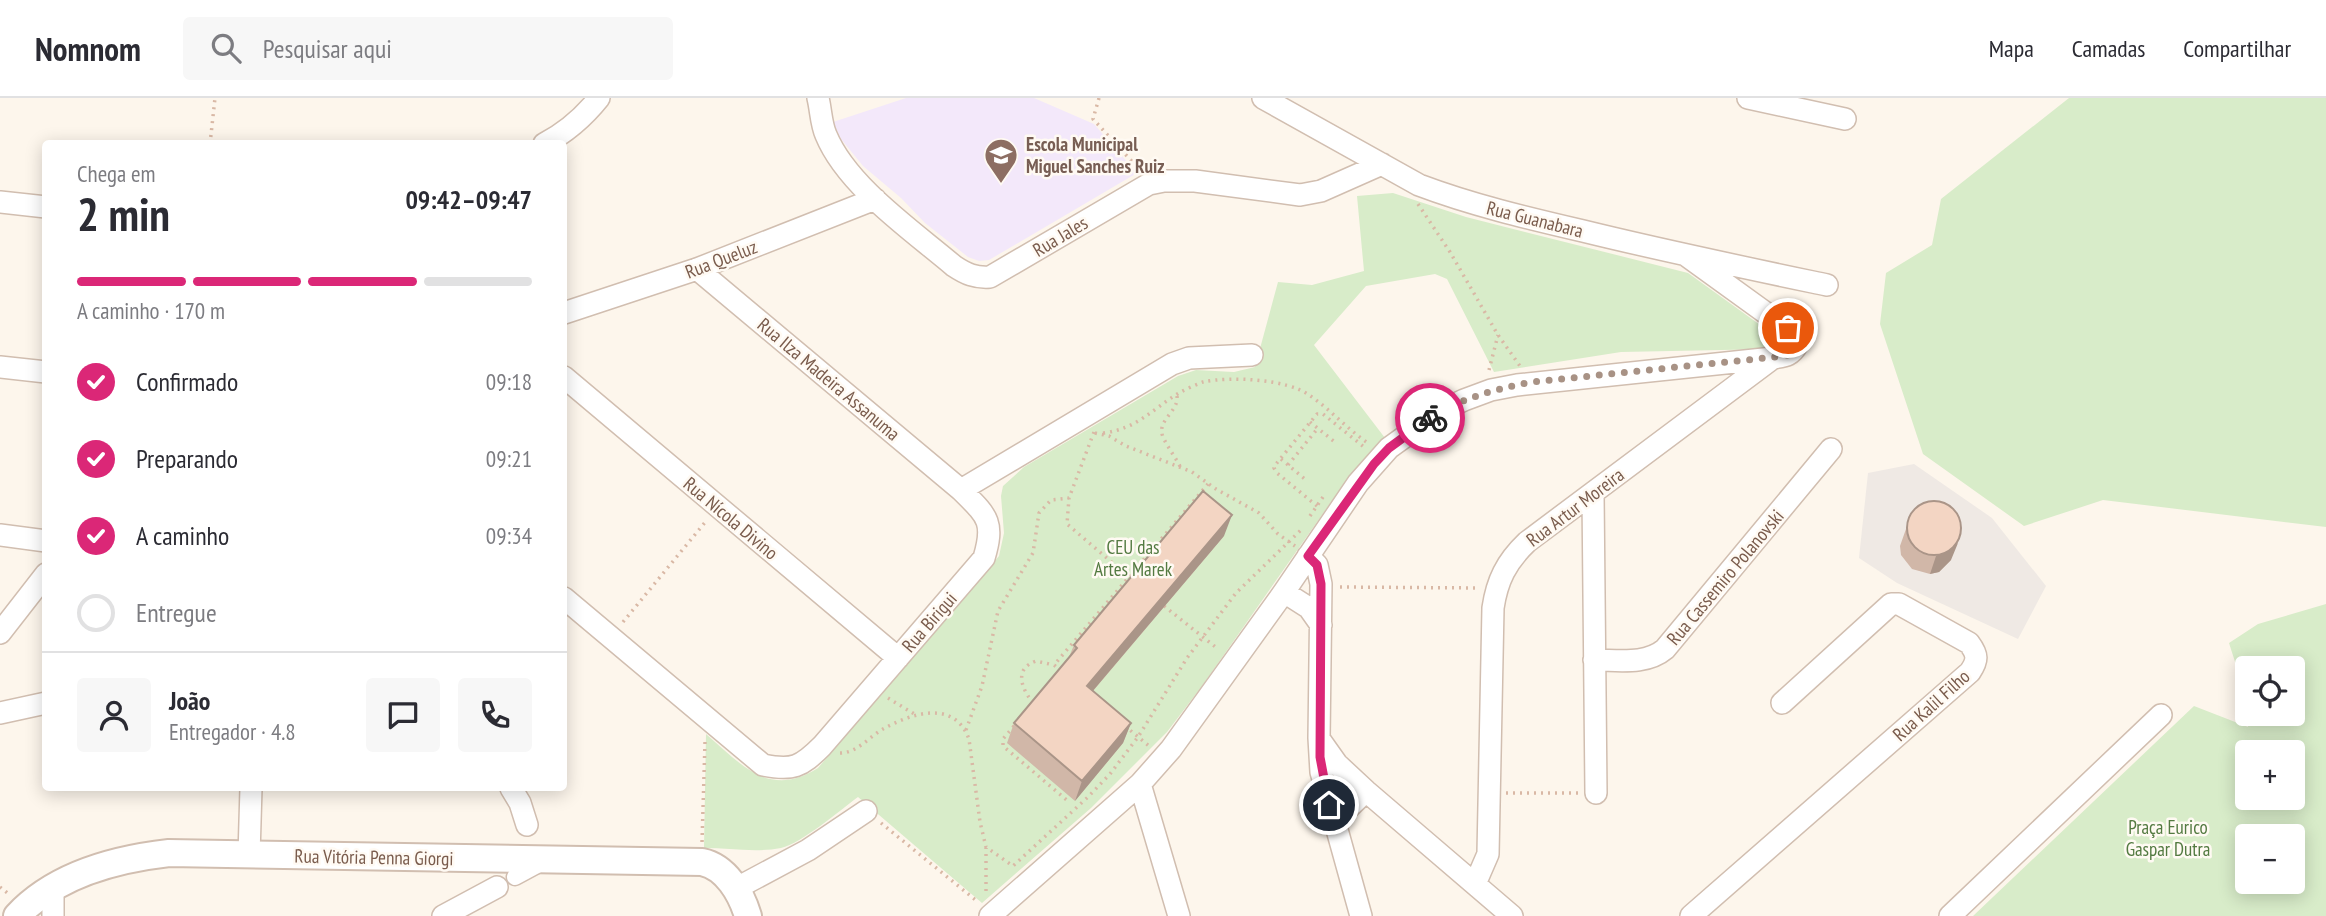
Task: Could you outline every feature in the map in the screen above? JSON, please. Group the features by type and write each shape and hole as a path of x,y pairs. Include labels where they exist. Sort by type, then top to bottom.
{"street":[{"path":"552,140 563,135 585,116 599,98"},
{"name":"Rua Jales","path":"818,98 825,134 840,161 876,199 954,266 979,278 990,277 1149,184 1195,181 1300,195 1321,191 1382,164"},
{"name":"Rua Guanabara","path":"1263,98 1419,185 1446,195 1687,256 1828,285"},
{"path":"1748,98 1844,119"},
{"name":"Rua Queluz","path":"567,312 697,269 876,199"},
{"path":"0,202 42,207"},
{"name":"Rua Artur Moreira","path":"1475,884 1484,869 1488,854 1493,608 1496,588 1503,570 1516,552 1773,358 1793,352 1797,345 1788,328 1687,256"},
{"name":"Rua Ilza Madeira Assanuma","path":"697,269 961,490"},
{"path":"961,490 1091,425 1172,364 1189,358 1252,355"},
{"path":"991,911 1140,784 1163,758 1284,592 1358,483 1389,448 1439,412 1483,393 1532,382 1773,358"},
{"path":"0,367 42,372"},
{"name":"Rua Nícola Divino","path":"567,380 898,658"},
{"name":"Rua Cassemiro Polanovski","path":"1594,660 1644,660 1656,657 1665,649 1831,449"},
{"name":"Rua Birigui","path":"567,601 763,765 781,769 794,768 807,761 822,746 984,558 990,534 988,522 979,508 961,490"},
{"path":"1593,494 1596,793"},
{"path":"0,535 42,540"},
{"path":"1308,556 1317,565 1321,575 1319,738 1324,784 1361,916"},
{"path":"0,633 42,579"},
{"path":"1284,592 1309,608 1321,625"},
{"name":"Rua Kalil Filho","path":"1691,916 1970,671 1977,661 1977,653 1969,643 1899,604 1891,604 1782,703"},
{"path":"3,710 42,704"},
{"path":"1950,916 2161,715"},
{"path":"1319,738 1337,764 1366,791 1512,916"},
{"path":"1140,784 1180,916"},
{"path":"250,855 251,791"},
{"path":"513,791 527,825"},
{"path":"1336,826 1343,812 1366,791"},
{"path":"735,888 808,850 866,811"},
{"name":"Rua Vitória Penna Giorgi","path":"18,916 53,889 104,864 169,853 702,862"},
{"path":"443,916 546,860"},
{"path":"702,862 713,864 726,876 744,904 748,916"},
{"path":"53,889 53,916"}],"path":[{"path":"210,140 215,98"},
{"path":"1098,98 1093,119 1143,173 1149,184"},
{"path":"1419,185 1418,205 1450,252 1498,335 1532,382"},
{"path":"1483,393 1498,335"},
{"path":"1103,433 1130,427 1177,394 1206,382 1234,380 1286,384 1309,394 1367,443"},
{"path":"1177,394 1178,401 1165,419 1162,429 1163,437 1181,467"},
{"path":"1317,506 1274,468 1310,421 1317,414 1323,414 1364,447 1367,443 1377,442"},
{"path":"1310,421 1336,443"},
{"path":"1136,582 1067,524 1069,498 1091,425 1126,446 1181,467 1258,513 1278,534 1308,556"},
{"path":"1288,465 1318,428"},
{"path":"1280,458 1306,480"},
{"path":"1054,665 1208,484"},
{"path":"986,846 1013,866 1088,797 1110,774 1138,737 1187,658 1236,593 1301,530 1329,488"},
{"path":"965,730 982,686 998,611 1033,553 1039,513 1051,500 1069,498"},
{"path":"611,638 718,507"},
{"path":"1321,586 1496,588"},
{"path":"1164,607 1219,649"},
{"path":"1033,703 1022,686 1021,678 1025,668 1036,662 1054,665 1070,679"},
{"path":"878,681 892,684 883,694 916,715"},
{"path":"878,681 896,705 916,715"},
{"path":"1026,712 1040,695"},
{"path":"822,746 838,753 853,751 882,730 916,715 945,714 959,721 970,746 980,822 986,846 985,891"},
{"path":"702,862 706,717"},
{"path":"1118,720 1163,758"},
{"path":"1018,721 1003,739 1003,746 1069,802"},
{"path":"1490,793 1596,793"},
{"path":"866,811 991,911"}],"shaded area":[{"name":"Escola Municipal Miguel Sanches Ruiz","path":"906,98 1034,98 1094,124 1137,173 989,260 979,261 968,257 925,223 901,198 863,166 841,139 833,122"},
{"path":"1914,464 1992,518 2046,586 2018,639 1897,583 1859,558 1868,473"}],"green space":[{"path":"2069,98 2326,98 2326,527 2103,500 2024,526 1923,454 1880,324 1886,273 1932,245 1941,199"},
{"name":"CEU das Artes Marek","path":"1393,193 1466,217 1688,273 1784,342 1772,349 1621,352 1494,372 1447,279 1435,274 1366,286 1314,345 1385,438 1343,485 1167,732 1091,808 982,903 858,797 810,833 781,848 704,848 706,734 744,767 771,779 801,777 818,768 999,556 1004,533 1001,496 1003,486 1024,467 1178,376 1196,370 1234,372 1255,367 1278,282 1312,285 1364,271 1357,196"},
{"name":"Praça Eurico Gaspar Dutra","path":"2326,604 2326,916 1973,916 2194,706 2235,722 2235,726 2305,726 2305,656 2235,656 2235,662 2229,643 2258,624"}],"building":[{"path":"1203,491 1232,515 1087,686 1131,723 1082,781 1014,723 1077,648 1074,645"},
{"path":"1934,501 1953,509 1961,528 1953,547 1934,555 1915,547 1907,528 1915,509"}],"way so far":[{"path":"1430,418 1464,400 1492,390 1532,382 1785,356 1793,352 1797,345 1788,328"}],"place":[{"name":"Escola Municipal Miguel Sanches Ruiz","path":"1001,185"}],"route":[{"path":"1329,805 1320,757 1321,575 1317,565 1308,556 1374,464 1389,448 1430,418"}]}
